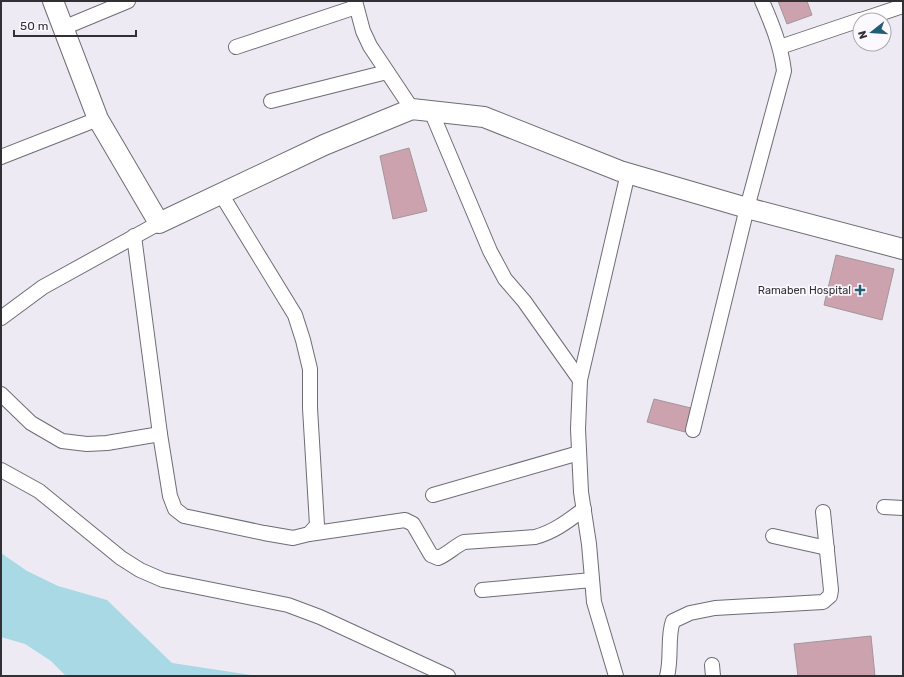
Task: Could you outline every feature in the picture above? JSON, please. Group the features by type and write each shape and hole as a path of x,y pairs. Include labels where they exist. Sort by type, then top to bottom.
{"main road":[{"path":"53,1 98,119 159,223 324,145 412,109 484,117 628,173 747,208 903,249"}],"street":[{"path":"63,28 128,1"},
{"path":"693,430 747,208 784,71 780,47 762,1"},
{"path":"236,47 355,4 370,46 412,109"},
{"path":"885,12 903,6"},
{"path":"780,47 852,23"},
{"path":"270,101 387,72"},
{"path":"432,111 490,250 505,279 524,301 580,380"},
{"path":"1,157 98,119"},
{"path":"616,676 594,602 581,492 578,429 580,380 628,173"},
{"path":"221,194 295,315 303,340 310,369 310,408 317,526 309,534"},
{"path":"1,318 43,287 159,223"},
{"path":"134,236 160,434 170,496 175,509 184,516 293,538 309,534 405,520 413,524 432,555 438,558 447,554 464,542 535,537 546,534 559,527 584,509"},
{"path":"1,394 31,423 62,440 87,444 107,443 160,434"},
{"path":"433,495 579,453"},
{"path":"1,470 39,491 122,558 140,570 162,580 288,605 320,617 448,676"},
{"path":"884,507 903,508"},
{"path":"666,676 670,662 670,627 673,620 690,613 715,608 823,602 830,596 831,590 823,512"},
{"path":"773,536 827,548"},
{"path":"482,590 592,580"}],"water":[{"path":"1,553 27,571 58,586 107,600 172,663 258,676 66,676 51,661 25,644 1,637"}],"building":[{"path":"778,1 807,1 812,15 787,24"},
{"path":"409,148 427,211 393,219 380,156"},
{"path":"836,255 894,269 882,320 824,305"},
{"path":"654,399 691,408 685,432 647,422"},
{"path":"871,636 875,676 798,676 794,644"}],"place":[{"name":"Ramaben Hospital","path":"860,290"}]}
